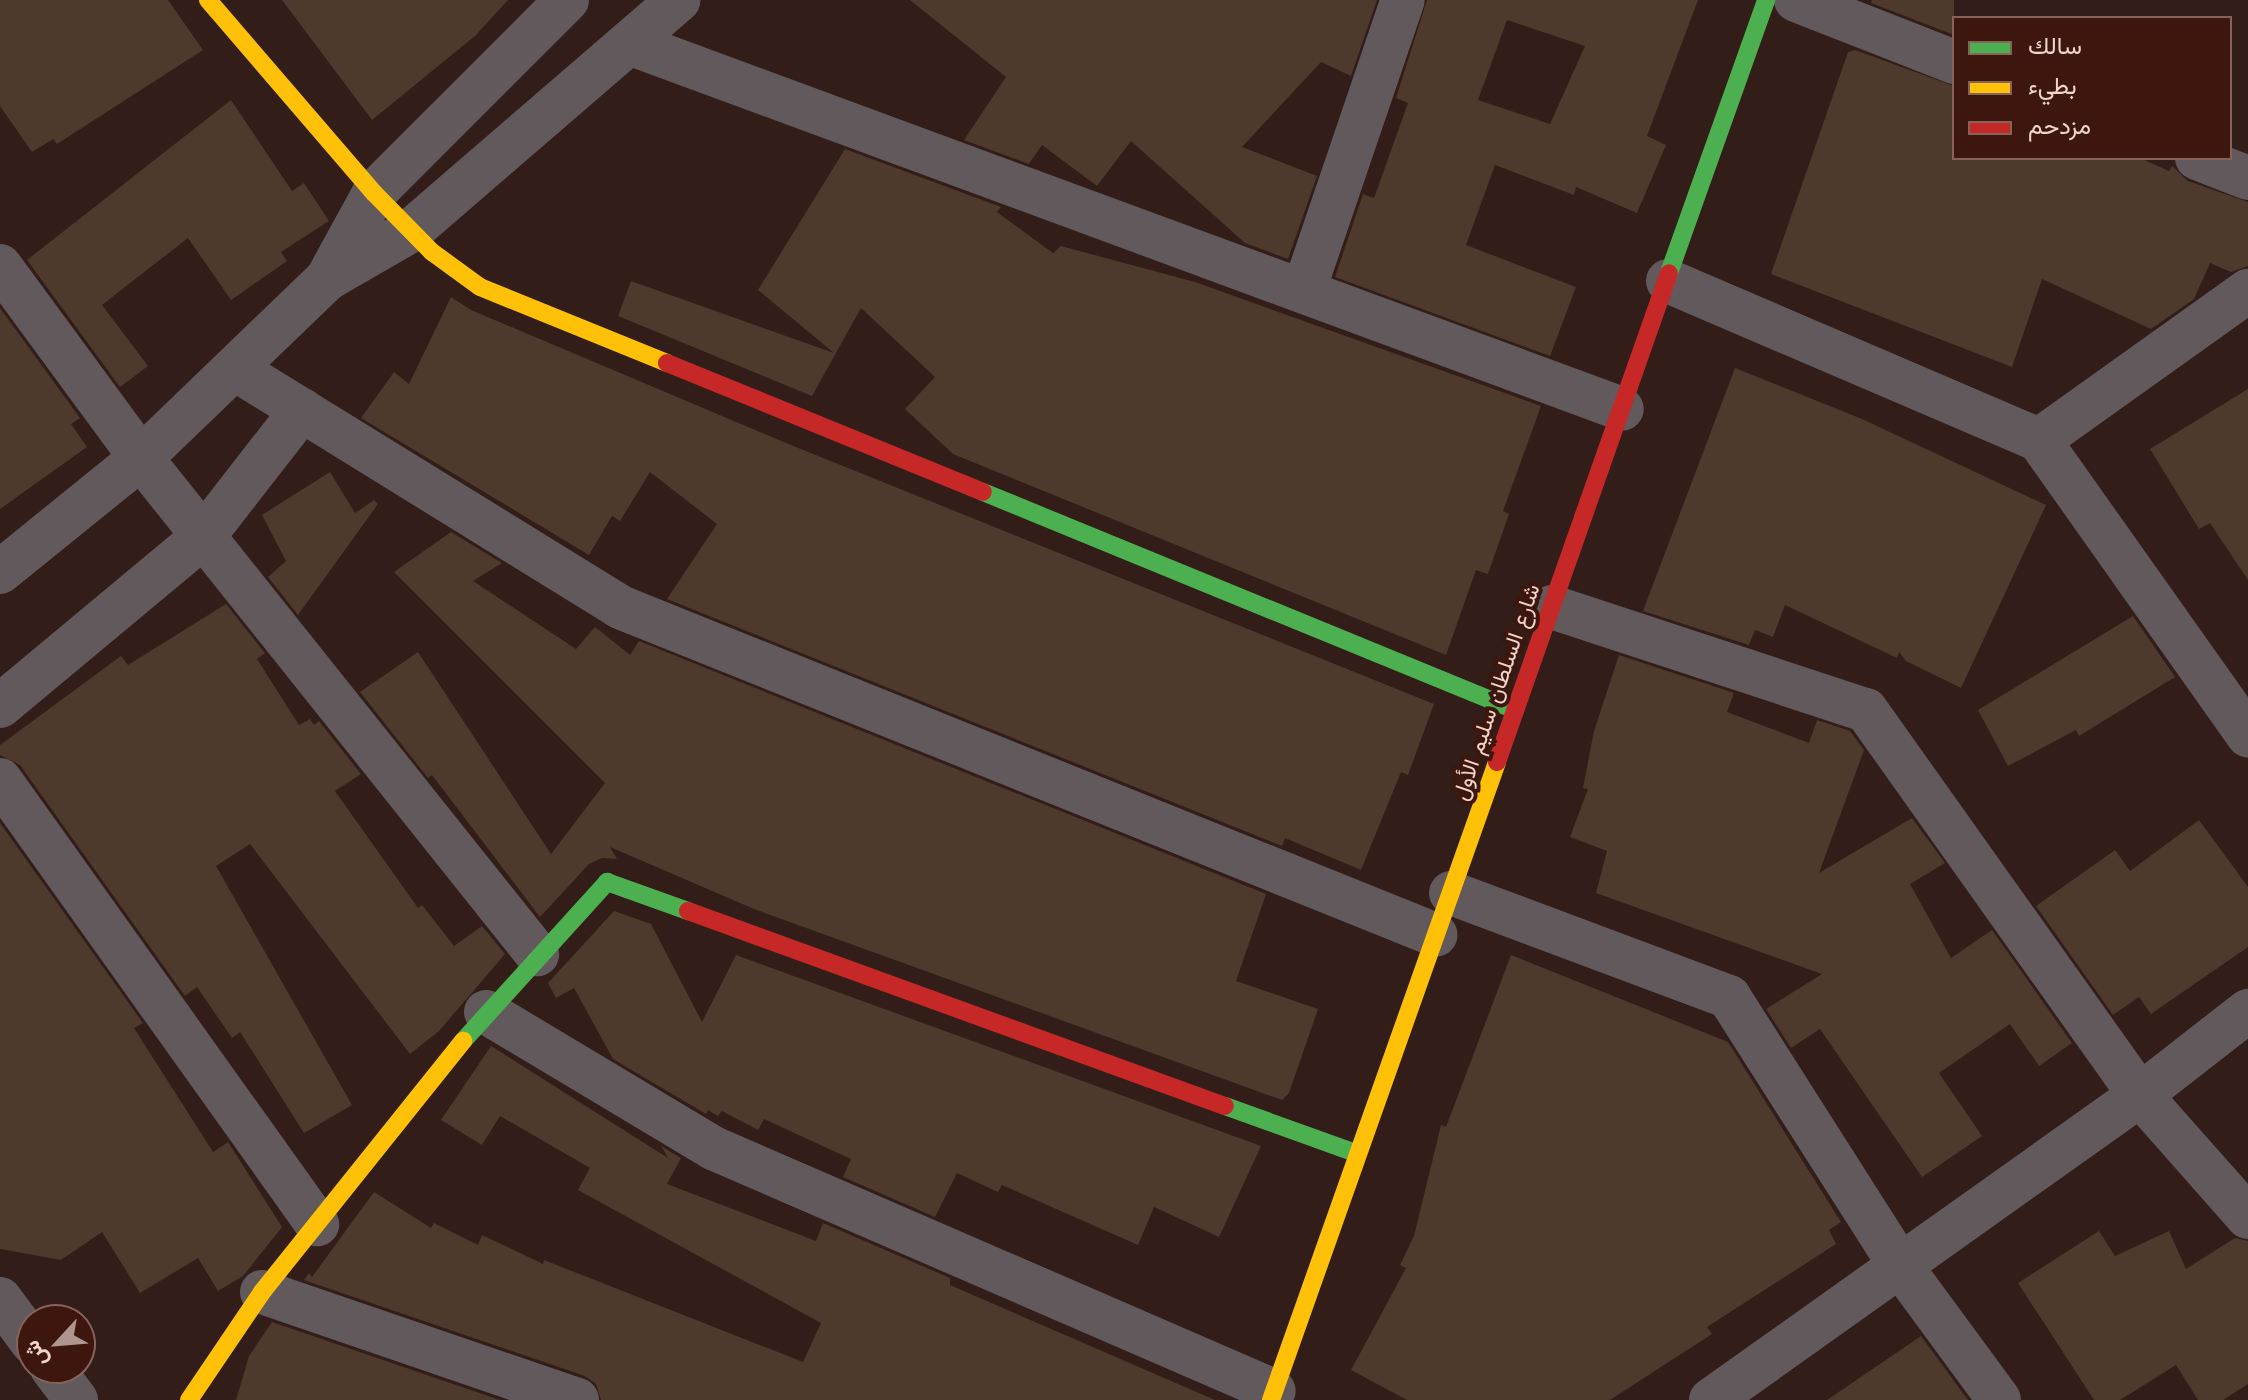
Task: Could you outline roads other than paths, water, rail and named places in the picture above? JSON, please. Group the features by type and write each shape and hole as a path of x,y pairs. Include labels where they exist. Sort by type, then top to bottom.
{"street":[{"path":"208,0 374,193 450,266 491,292 1515,710"},
{"path":"327,279 374,193 567,0"},
{"path":"0,572 141,458 327,279 412,230 678,0"},
{"path":"1304,290 1403,0"},
{"name":"شارع السلطان سليم الأول","path":"1272,1396 1766,0"},
{"path":"1796,0 1952,61"},
{"path":"629,43 1622,409"},
{"path":"2202,160 2248,178"},
{"path":"0,266 141,458 537,954"},
{"path":"1668,281 2039,440 2248,735"},
{"path":"2039,440 2248,291"},
{"path":"235,369 620,607 1436,935"},
{"path":"0,706 203,537 302,410"},
{"path":"1552,607 1866,710 2140,1095 2248,1217"},
{"path":"0,780 317,1224"},
{"path":"189,1400 262,1292 486,1012 607,882 1358,1154"},
{"path":"1451,893 1729,997 1900,1265 1999,1400"},
{"path":"1711,1400 2140,1095 2248,1011"},
{"path":"486,1012 713,1148 1272,1396"},
{"path":"262,1292 577,1400"},
{"path":"0,1299 16,1320"}]}
